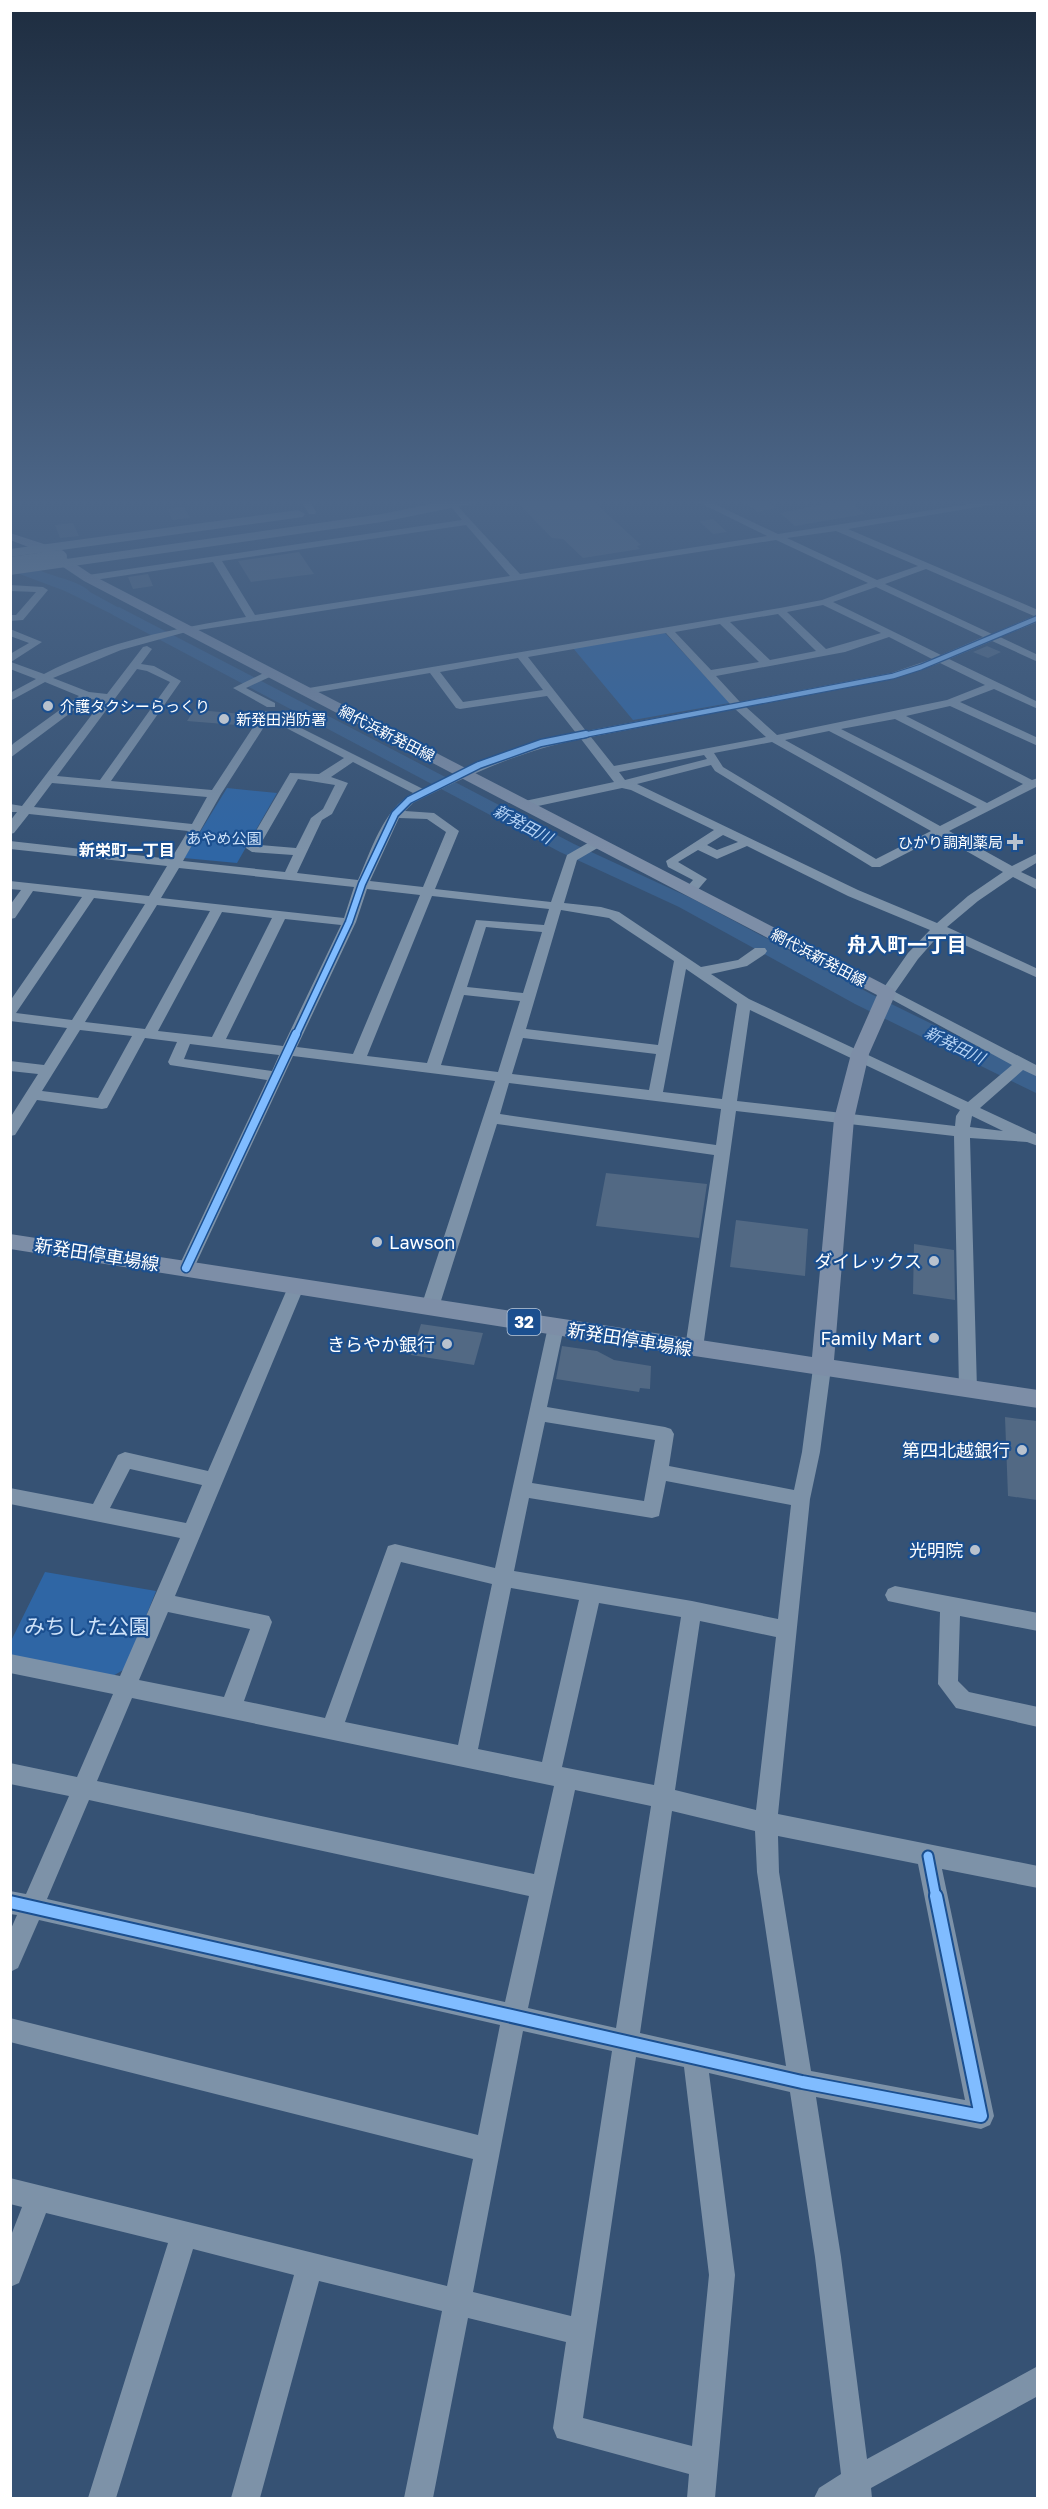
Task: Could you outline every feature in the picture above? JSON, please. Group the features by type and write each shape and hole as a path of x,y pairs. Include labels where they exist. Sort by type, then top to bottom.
{"main road":[{"name":"網代浜新発田線","path":"154,616 307,692 459,775 524,805 592,846 690,890 882,1002"},
{"path":"822,1368 844,1119 858,1058 882,1002"},
{"name":"新発田停車場線","path":"10,1241 555,1327 1038,1399"}],"street":[{"path":"10,698 46,677 104,652 146,644 178,630 257,616"},
{"path":"307,692 751,616"},
{"path":"785,616 824,653"},
{"path":"853,616 1038,706"},
{"path":"945,616 1038,659"},
{"path":"186,1268 286,1051 349,922 362,884 395,814 409,800 502,756 541,743 893,676 992,638 1038,616"},
{"path":"723,621 767,663"},
{"path":"668,630 738,706 775,739 1038,886"},
{"path":"10,632 37,642 10,659"},
{"path":"708,674 845,649 889,634"},
{"path":"10,830 135,666 146,644"},
{"path":"521,655 622,784 635,788 853,893 940,929 1038,974"},
{"path":"10,665 46,677 87,695 111,698"},
{"path":"104,783 176,681 150,668 135,666"},
{"path":"434,670 460,706 550,692"},
{"path":"270,673 238,688 271,705"},
{"path":"524,805 622,784 710,756 775,739 951,702 994,685"},
{"path":"10,755 14,744 87,695"},
{"path":"951,702 1038,743"},
{"path":"13,1124 49,1070 176,864 215,794 267,714 352,758 427,790"},
{"path":"896,715 1034,783"},
{"path":"831,728 986,807"},
{"path":"611,770 710,756"},
{"path":"710,756 719,769 876,864 1034,783"},
{"path":"321,778 352,758"},
{"path":"289,876 316,818 328,811 342,783 294,775 252,848 300,852"},
{"path":"49,779 215,794"},
{"path":"10,808 196,828"},
{"path":"358,1059 453,831 430,816 395,814"},
{"path":"690,890 701,879 672,864 672,861 722,830"},
{"path":"698,845 717,855 747,842"},
{"path":"10,845 601,911 614,915 744,1002 858,1058 1036,1140"},
{"path":"430,1307 518,1033 570,858 592,846"},
{"path":"1038,857 1011,871 940,929 917,952 882,1002 1020,1066 1038,1072"},
{"path":"10,885 349,922"},
{"path":"10,915 30,887"},
{"path":"10,1012 90,894"},
{"path":"33,1095 102,1104 218,908"},
{"path":"217,1042 280,915"},
{"path":"432,1069 481,923 549,929"},
{"path":"698,972 742,963 760,951"},
{"path":"655,1096 681,961"},
{"path":"459,990 528,999"},
{"path":"694,1348 744,1002"},
{"path":"10,1017 844,1119 1036,1140"},
{"path":"518,1033 663,1050"},
{"path":"185,1039 175,1062 275,1076"},
{"path":"10,1066 49,1070"},
{"path":"968,1389 962,1132 964,1116 970,1108 1020,1066"},
{"path":"491,1118 722,1150"},
{"path":"10,1960 22,1904 84,1788 296,1287"},
{"path":"466,1757 555,1327"},
{"path":"822,1368 811,1452 801,1498 766,1823 768,1872 828,2257 857,2490"},
{"path":"521,1489 652,1510 665,1434 537,1413"},
{"path":"98,1514 125,1460 214,1480"},
{"path":"659,1472 801,1498"},
{"path":"10,1496 192,1532"},
{"path":"332,1729 395,1552 502,1578 692,1610 786,1630"},
{"path":"418,2499 514,2016 543,1887 559,1776 591,1593"},
{"path":"895,1595 1038,1622"},
{"path":"163,1602 261,1623 231,1708"},
{"path":"950,1606 948,1684 963,1701 1038,1717"},
{"path":"692,1610 567,2428 704,2464"},
{"path":"10,1663 663,1798 766,1823 1038,1877"},
{"path":"10,1773 543,1887"},
{"path":"22,1904 802,2082 981,2116 928,1856"},
{"path":"10,2030 487,2150"},
{"path":"695,2057 722,2275 701,2499"},
{"path":"10,2191 580,2332"},
{"path":"10,2274 39,2198"},
{"path":"102,2499 184,2234"},
{"path":"245,2499 310,2265"},
{"path":"829,2499 857,2490 1038,2380"}],"green space":[{"path":"665,633 730,703 633,720 573,648"},
{"name":"あやめ公園","path":"227,788 277,793 237,863 184,858"},
{"name":"みちした公園","path":"45,1572 156,1591 125,1669 111,1677 11,1657 10,1643"}],"shaded area":[{"path":"116,616 134,616 154,627 144,630"}],"building":[{"path":"987,646 1001,652 988,658 973,652"},
{"name":"新発田消防署","path":"195,709 254,715 249,726 187,721"},
{"path":"606,1173 707,1184 699,1238 596,1226"},
{"path":"736,1220 808,1229 805,1276 730,1267"},
{"name":"ダイレックス","path":"914,1244 954,1250 955,1300 913,1294"},
{"name":"きらやか銀行","path":"421,1324 483,1333 474,1365 411,1355"},
{"path":"562,1346 597,1351 614,1360 651,1366 650,1389 640,1388 639,1392 556,1379"},
{"name":"第四北越銀行","path":"1005,1417 1037,1421 1037,1500 1008,1496"}],"waterway":[{"name":"新発田川","path":"127,616 567,848 686,903 863,999 1038,1086"}],"cycle path":[{"path":"186,1268 349,922 362,884 395,814 409,800 479,765 541,743 893,676 921,667 1038,618"},
{"path":"10,1902 802,2082 981,2116 928,1856"}],"place":[{"name":"介護タクシーらっくり","path":"48,706"},
{"name":"新発田消防署","path":"224,719"},
{"name":"ひかり調剤薬局","path":"1015,842"},
{"name":"Lawson","path":"377,1242"},
{"name":"ダイレックス","path":"934,1261"},
{"name":"Family Mart","path":"934,1338"},
{"name":"きらやか銀行","path":"447,1344"},
{"name":"第四北越銀行","path":"1022,1450"},
{"name":"光明院","path":"975,1550"}],"district":[{"name":"新栄町一丁目","path":"127,850"},
{"name":"舟入町一丁目","path":"907,944"}]}
